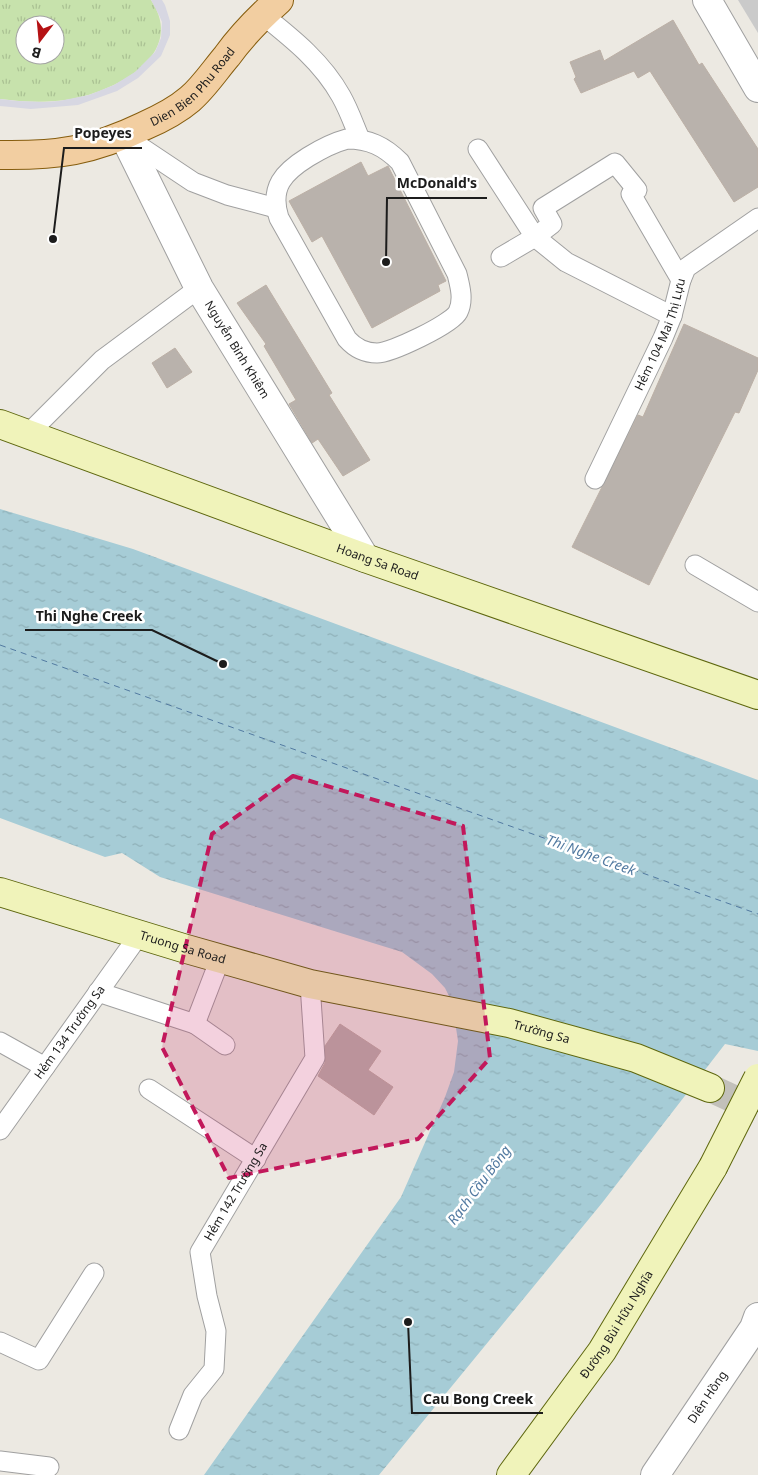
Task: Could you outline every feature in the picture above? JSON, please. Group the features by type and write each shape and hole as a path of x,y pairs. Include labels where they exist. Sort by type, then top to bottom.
{"main road":[{"name":"Dien Bien Phu Road","path":"0,155 36,156 66,153 96,146 124,136 170,113 191,99 245,34 271,7"}],"street":[{"path":"707,0 758,88"},
{"name":"Nguyễn Bỉnh Khiêm","path":"124,136 200,288 365,558"},
{"name":"Hoang Sa Road","path":"0,424 29,433 365,558 758,695"},
{"name":"Truong Sa Road","path":"0,892 220,959 310,984 367,996"},
{"name":"Trường Sa","path":"367,996 509,1023 636,1058 710,1088"},
{"name":"Đường Bùi Hữu Nghĩa","path":"511,1475 602,1351 713,1167 758,1078"},
{"name":"Diên Hồng","path":"655,1475 754,1328 758,1317"}],"lane":[{"path":"271,7 326,74 341,96 360,139"},
{"path":"124,136 193,182 276,208"},
{"path":"347,139 360,139 383,147 400,162 457,274 461,292 461,303 458,313 449,322 388,351 378,353 355,348 347,339 278,218 275,200 280,184 289,170 296,164 334,143 347,139"},
{"path":"478,149 535,237 566,262 672,316"},
{"path":"501,257 535,237 552,224 543,208 616,164 637,190 631,194 681,280"},
{"name":"Hẻm 104 Mai Thị Lựu","path":"594,479 663,338 672,316 686,268 758,218"},
{"path":"29,433 102,360 200,288"},
{"path":"695,565 758,602"},
{"name":"Hẻm 134 Trường Sa","path":"0,1130 139,935"},
{"path":"195,1024 220,959"},
{"name":"Hẻm 142 Trường Sa","path":"179,1430 193,1395 214,1369 216,1331 207,1296 200,1252 315,1058 310,984"},
{"path":"98,992 195,1024 225,1045"},
{"path":"0,1042 45,1067"},
{"path":"149,1089 256,1159"},
{"path":"0,1342 38,1360 94,1273"},
{"path":"0,1461 49,1467"}],"highlighted area":[{"path":"293,776 463,826 490,1058 418,1139 229,1178 162,1047 212,834"}],"shaded area":[{"path":"151,0 162,0 165,5 170,21 170,35 161,56 138,78 117,91 78,105 31,109 0,106 0,99 44,102 89,95 114,85 135,72 155,52 161,38 162,22"},
{"path":"738,0 758,0 758,33"}],"green space":[{"path":"0,0 151,0 160,19 160,37 154,53 127,78 109,87 72,99 36,102 0,99"}],"water":[{"name":"Thi Nghe Creek","path":"0,509 133,549 758,780 758,1051 725,1044 602,1203 379,1475 204,1475 401,1197 454,1072 458,1041 452,1002 445,988 432,974 402,952 160,877 122,853 105,857 0,818"}],"building":[{"path":"673,20 699,65 702,63 758,149 758,187 734,202 650,71 638,78 634,71 581,93 574,79 576,77 570,62 600,50 604,61"},
{"path":"361,162 368,176 388,166 446,281 438,285 440,291 372,328 322,236 312,242 289,201"},
{"path":"266,285 332,393 329,395 370,460 343,476 318,439 312,443 289,404 296,400 264,346 266,344 237,303"},
{"path":"684,324 758,358 758,370 739,413 735,412 649,585 572,547 638,415 643,417"},
{"path":"175,348 192,372 167,388 152,363"},
{"path":"340,1024 381,1051 368,1070 393,1087 374,1115 318,1076 325,1063 325,1046"}],"ferry route":[{"path":"0,645 758,914"}],"tunnel":[{"path":"710,1088 758,1110"}],"place":[{"name":"Popeyes","path":"53,239"},
{"name":"McDonald's","path":"386,262"},
{"name":"Thi Nghe Creek","path":"223,664"},
{"name":"Cau Bong Creek","path":"408,1322"}],"water label":[{"name":"Rạch Cầu Bông","path":"479,1185"}]}
